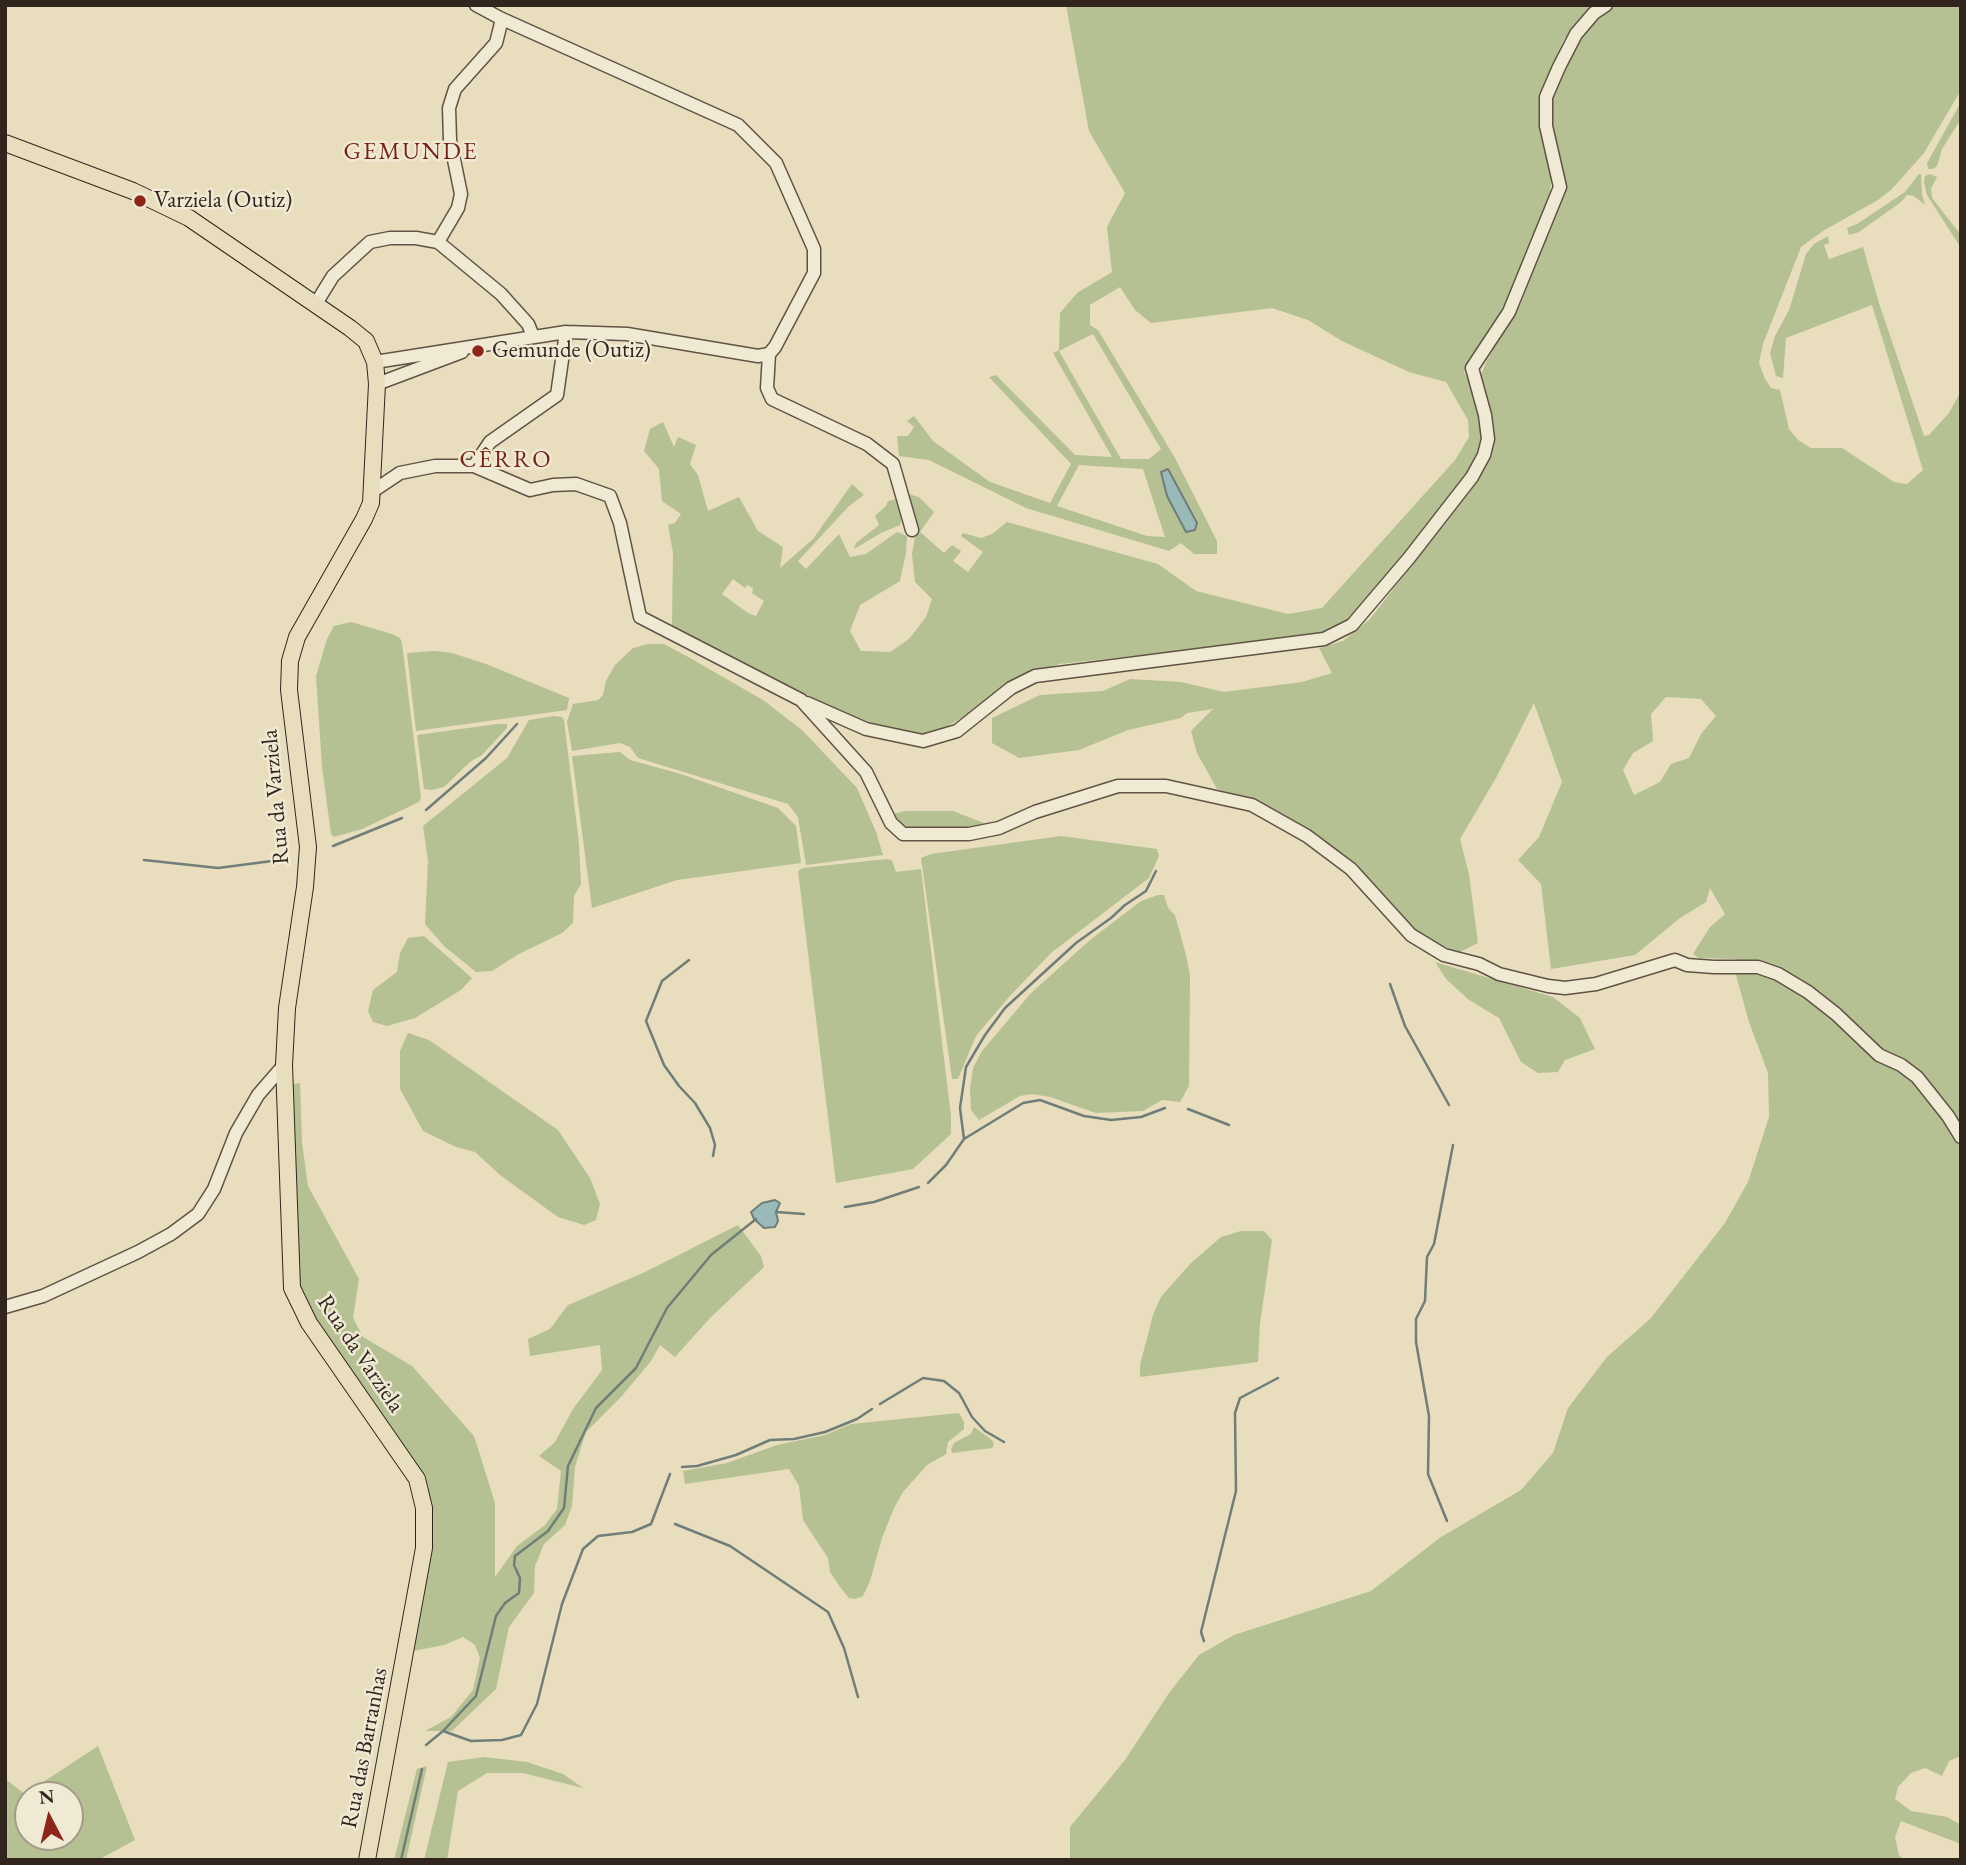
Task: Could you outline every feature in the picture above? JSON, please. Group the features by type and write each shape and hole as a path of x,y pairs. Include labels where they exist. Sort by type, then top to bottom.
{"main road":[{"name":"Rua da Varziela","path":"5,144 164,204 198,224 366,341 375,362 377,384 373,491 364,519 297,637 290,661 289,690 308,847 305,887 287,1008 284,1065 292,1288 309,1323 416,1479 422,1494 424,1548 408,1644"},
{"name":"Rua das Barranhas","path":"368,1860 408,1644"}],"street":[{"path":"475,5 738,125 776,163 814,249 814,272 769,354 767,388 772,399 867,444 893,464 912,530"},
{"path":"373,491 400,473 435,466 474,466 530,490 576,484 598,490 610,496 620,523 640,617 801,700 866,729 923,741 957,731 1011,688 1035,676 1324,639 1353,625 1472,477 1484,455 1488,439 1472,368 1510,312 1560,187 1546,126 1546,97 1576,34 1594,13 1606,5"},
{"path":"438,242 458,208 461,194 450,140 449,108 455,89 496,43 502,19"},
{"path":"315,305 332,276 370,242 390,237 416,238 438,242 500,293 528,324 533,336"},
{"path":"375,362 469,345 566,332 627,334 747,355 769,354"},
{"path":"474,466 490,442 557,396 566,332"},
{"path":"377,384 467,351 469,345"},
{"path":"801,700 866,772 891,823 903,834 969,834 999,828 1035,811 1118,786 1166,786 1252,805 1307,836 1351,869 1411,935 1444,955 1479,964 1499,974 1565,988 1596,984 1675,960 1687,965 1758,967 1778,974 1808,992 1836,1014 1879,1055 1917,1077 1948,1116 1961,1138"},
{"path":"5,1307 43,1296 138,1252 171,1234 198,1214 214,1189 236,1133 258,1095 284,1065"}],"green space":[{"path":"1066,5 1594,5 1564,39 1543,86 1540,109 1551,178 1550,198 1500,320 1464,372 1476,394 1483,442 1471,471 1401,561 1343,624 1311,637 1059,664 1010,682 930,737 897,734 801,693 672,626 673,553 668,525 675,523 681,514 662,501 659,469 644,451 650,429 663,422 674,447 678,437 696,445 690,464 698,475 708,511 739,497 758,531 783,547 780,568 813,539 852,484 864,495 849,506 798,561 806,569 839,534 850,557 866,554 897,532 907,536 900,581 860,605 850,631 861,651 890,652 909,639 926,617 932,599 915,582 912,554 915,537 919,532 908,494 919,497 934,512 920,532 944,553 952,545 961,551 953,561 968,572 983,552 961,536 963,533 981,538 992,534 1007,522 1158,564 1196,591 1288,614 1322,608 1455,460 1469,437 1468,420 1446,382 1409,372 1342,341 1308,320 1272,308 1151,323 1135,310 1120,287 1090,305 1090,325 1098,330 1175,458 1217,541 1217,554 1194,554 1181,543 1169,551 1026,508 929,460 899,456 897,436 908,436 914,427 907,421 914,416 933,441 990,482 1050,503 1071,464 989,377 996,375 1075,455 1112,457 1053,353 1059,350 1060,313 1077,293 1112,272 1107,227 1125,193 1089,131","holes":["1093,334 1161,449 1149,459 1121,459 1059,351","1079,465 1143,469 1165,537 1147,536 1057,506","733,579 745,588 747,585 753,588 752,593 764,601 756,616 722,594"]},
{"path":"1613,5 1961,5 1961,90 1924,153 1891,190 1801,247 1763,344 1759,363 1771,388 1780,390 1789,429 1798,440 1811,448 1842,448 1894,482 1907,484 1923,470 1872,305 1786,338 1783,378 1776,376 1770,353 1775,336 1789,310 1806,254 1814,244 1828,236 1829,243 1824,245 1829,259 1863,247 1924,436 1929,435 1949,413 1961,391 1961,1756 1949,1761 1942,1776 1925,1768 1911,1773 1898,1787 1895,1799 1911,1811 1947,1817 1961,1825 1961,1844 1901,1821 1895,1837 1899,1855 1903,1860 1070,1860 1070,1827 1125,1760 1169,1693 1199,1655 1234,1635 1371,1591 1441,1537 1521,1490 1553,1453 1568,1408 1607,1357 1651,1318 1725,1223 1748,1182 1769,1117 1768,1073 1749,1022 1736,975 1736,959 1699,958 1693,954 1710,927 1725,914 1710,888 1706,902 1680,918 1635,955 1551,969 1541,884 1518,860 1539,837 1562,782 1534,703 1496,778 1460,839 1469,874 1478,943 1458,953 1412,930 1357,867 1246,799 1217,789 1197,753 1191,731 1213,709 1187,713 1181,718 1128,730 1079,750 1019,758 992,743 992,718 1040,695 1103,691 1130,679 1181,682 1224,692 1302,682 1332,673 1319,648 1343,641 1370,619 1475,483 1494,446 1481,375 1521,303 1559,204 1549,122 1553,92 1580,40 1601,13","holes":["1666,697 1701,699 1716,716 1701,734 1689,758 1671,764 1660,782 1634,795 1623,770 1633,753 1653,741 1651,714"]},
{"path":"1961,102 1961,119 1942,149 1937,166 1928,169 1927,163"},
{"path":"1919,174 1925,205 1914,196 1907,195 1859,232 1849,235 1847,228 1905,192"},
{"path":"1930,174 1937,177 1931,189 1932,198 1961,235 1961,248 1927,195 1924,182 1925,176"},
{"path":"899,499 904,511 900,525 854,549 856,543 879,525 875,516 888,501"},
{"path":"351,622 392,634 400,638 402,643 421,798 419,802 362,829 334,837 331,834 322,767 316,676 327,639 334,626"},
{"path":"664,644 690,658 763,700 802,730 857,788 883,855 806,865 798,817 788,804 638,758 630,747 620,743 572,751 567,722 573,704 598,700 603,695 606,681 615,665 633,648"},
{"path":"407,653 452,653 486,664 569,698 567,710 416,731"},
{"path":"554,716 564,720 579,843 581,884 574,896 573,923 562,933 517,955 492,971 476,972 444,946 425,924 428,861 423,826 507,758 529,720"},
{"path":"507,724 507,728 482,755 470,762 444,787 424,789 417,735"},
{"path":"620,752 630,760 681,774 778,808 796,826 801,863 677,880 592,908 572,756"},
{"path":"905,811 953,811 989,825 922,832 902,825 893,814"},
{"path":"1061,836 1157,849 1159,856 1149,878 1051,953 1009,997 976,1036 958,1079 952,1079 921,858 931,854"},
{"path":"892,860 896,872 921,869 951,1134 913,1169 836,1183 798,871 803,868"},
{"path":"1164,895 1168,908 1175,915 1190,976 1189,1086 1180,1102 1162,1100 1143,1111 1096,1113 1050,1097 1032,1094 1020,1096 979,1120 971,1110 970,1089 973,1068 982,1051 1031,993 1090,940 1141,901"},
{"path":"424,936 472,978 461,990 415,1018 387,1026 373,1022 368,1011 373,990 397,972 400,953 408,938"},
{"path":"1435,962 1553,997 1580,1018 1595,1049 1565,1060 1558,1072 1538,1073 1521,1062 1499,1018 1469,1000 1447,980"},
{"path":"408,1033 429,1040 558,1130 590,1178 600,1204 596,1220 584,1225 558,1217 500,1175 475,1152 456,1147 423,1131 400,1089 400,1051"},
{"path":"300,1083 302,1142 308,1186 359,1279 353,1318 363,1337 412,1366 474,1436 495,1503 495,1577 517,1546 545,1525 557,1509 561,1471 539,1456 555,1442 573,1409 602,1370 600,1345 530,1356 528,1339 550,1329 568,1305 645,1272 738,1225 761,1256 764,1267 710,1318 675,1357 660,1345 651,1361 621,1397 586,1432 575,1467 572,1506 565,1525 544,1544 535,1566 534,1593 509,1627 496,1689 452,1731 425,1731 451,1717 473,1690 480,1658 475,1645 463,1637 444,1645 413,1651 430,1511 315,1324 298,1284 288,1085"},
{"path":"1241,1231 1264,1231 1272,1240 1260,1324 1258,1362 1140,1377 1140,1365 1153,1315 1161,1297 1190,1264 1221,1237"},
{"path":"959,1413 964,1429 948,1442 946,1454 927,1465 903,1492 882,1538 870,1581 863,1596 855,1599 849,1598 830,1572 828,1558 803,1520 799,1486 789,1469 685,1484 683,1471 727,1463 777,1445 825,1435 851,1424"},
{"path":"974,1427 992,1440 992,1448 952,1453 954,1443 971,1434"},
{"path":"98,1746 135,1840 98,1860 5,1860 5,1779 14,1786 14,1851 84,1851 84,1781 45,1781"},
{"path":"484,1757 527,1762 563,1774 583,1788 523,1773 487,1773 458,1791 447,1860 424,1860 448,1762"},
{"path":"427,1766 406,1860 394,1860 417,1769"}],"water":[{"path":"1168,469 1197,523 1195,530 1186,532 1167,496 1161,472"},
{"path":"775,1200 780,1203 776,1212 778,1221 775,1227 764,1228 751,1212 762,1203"}],"waterway":[{"path":"426,810 486,758 517,724"},
{"path":"333,846 402,818"},
{"path":"144,860 218,868 272,861"},
{"path":"928,1183 946,1165 964,1139 960,1108 966,1067 985,1035 1005,1008 1076,943 1146,891 1156,871"},
{"path":"689,960 662,981 646,1021 664,1065 695,1103 710,1128 715,1145 713,1156"},
{"path":"1390,984 1405,1026 1449,1105"},
{"path":"964,1139 1023,1103 1040,1100 1084,1116 1111,1120 1141,1117 1165,1108"},
{"path":"1188,1109 1229,1125"},
{"path":"1447,1521 1428,1474 1429,1416 1416,1342 1416,1319 1425,1301 1427,1257 1434,1244 1453,1145"},
{"path":"845,1207 874,1202 919,1187"},
{"path":"776,1212 804,1214"},
{"path":"426,1745 476,1696 496,1616 505,1603 519,1593 520,1578 514,1565 515,1556 548,1531 564,1508 568,1466 596,1408 636,1368 667,1308 711,1255 756,1219"},
{"path":"880,1404 923,1378 944,1381 959,1393 972,1417 985,1431 1004,1442"},
{"path":"1204,1641 1201,1632 1236,1491 1235,1413 1240,1398 1278,1378"},
{"path":"682,1467 697,1466 736,1455 770,1440 794,1439 825,1432 857,1419 872,1409"},
{"path":"443,1731 471,1741 502,1740 521,1735 537,1704 562,1604 583,1549 598,1536 632,1532 651,1524 670,1474"},
{"path":"675,1524 730,1546 828,1612 844,1648 858,1697"},
{"path":"401,1860 422,1769"}],"place":[{"name":"Varziela (Outiz)","path":"140,201"},
{"name":"Gemunde (Outiz)","path":"478,351"}],"district":[{"name":"GEMUNDE","path":"411,152"},
{"name":"CÊRRO","path":"506,460"}]}
